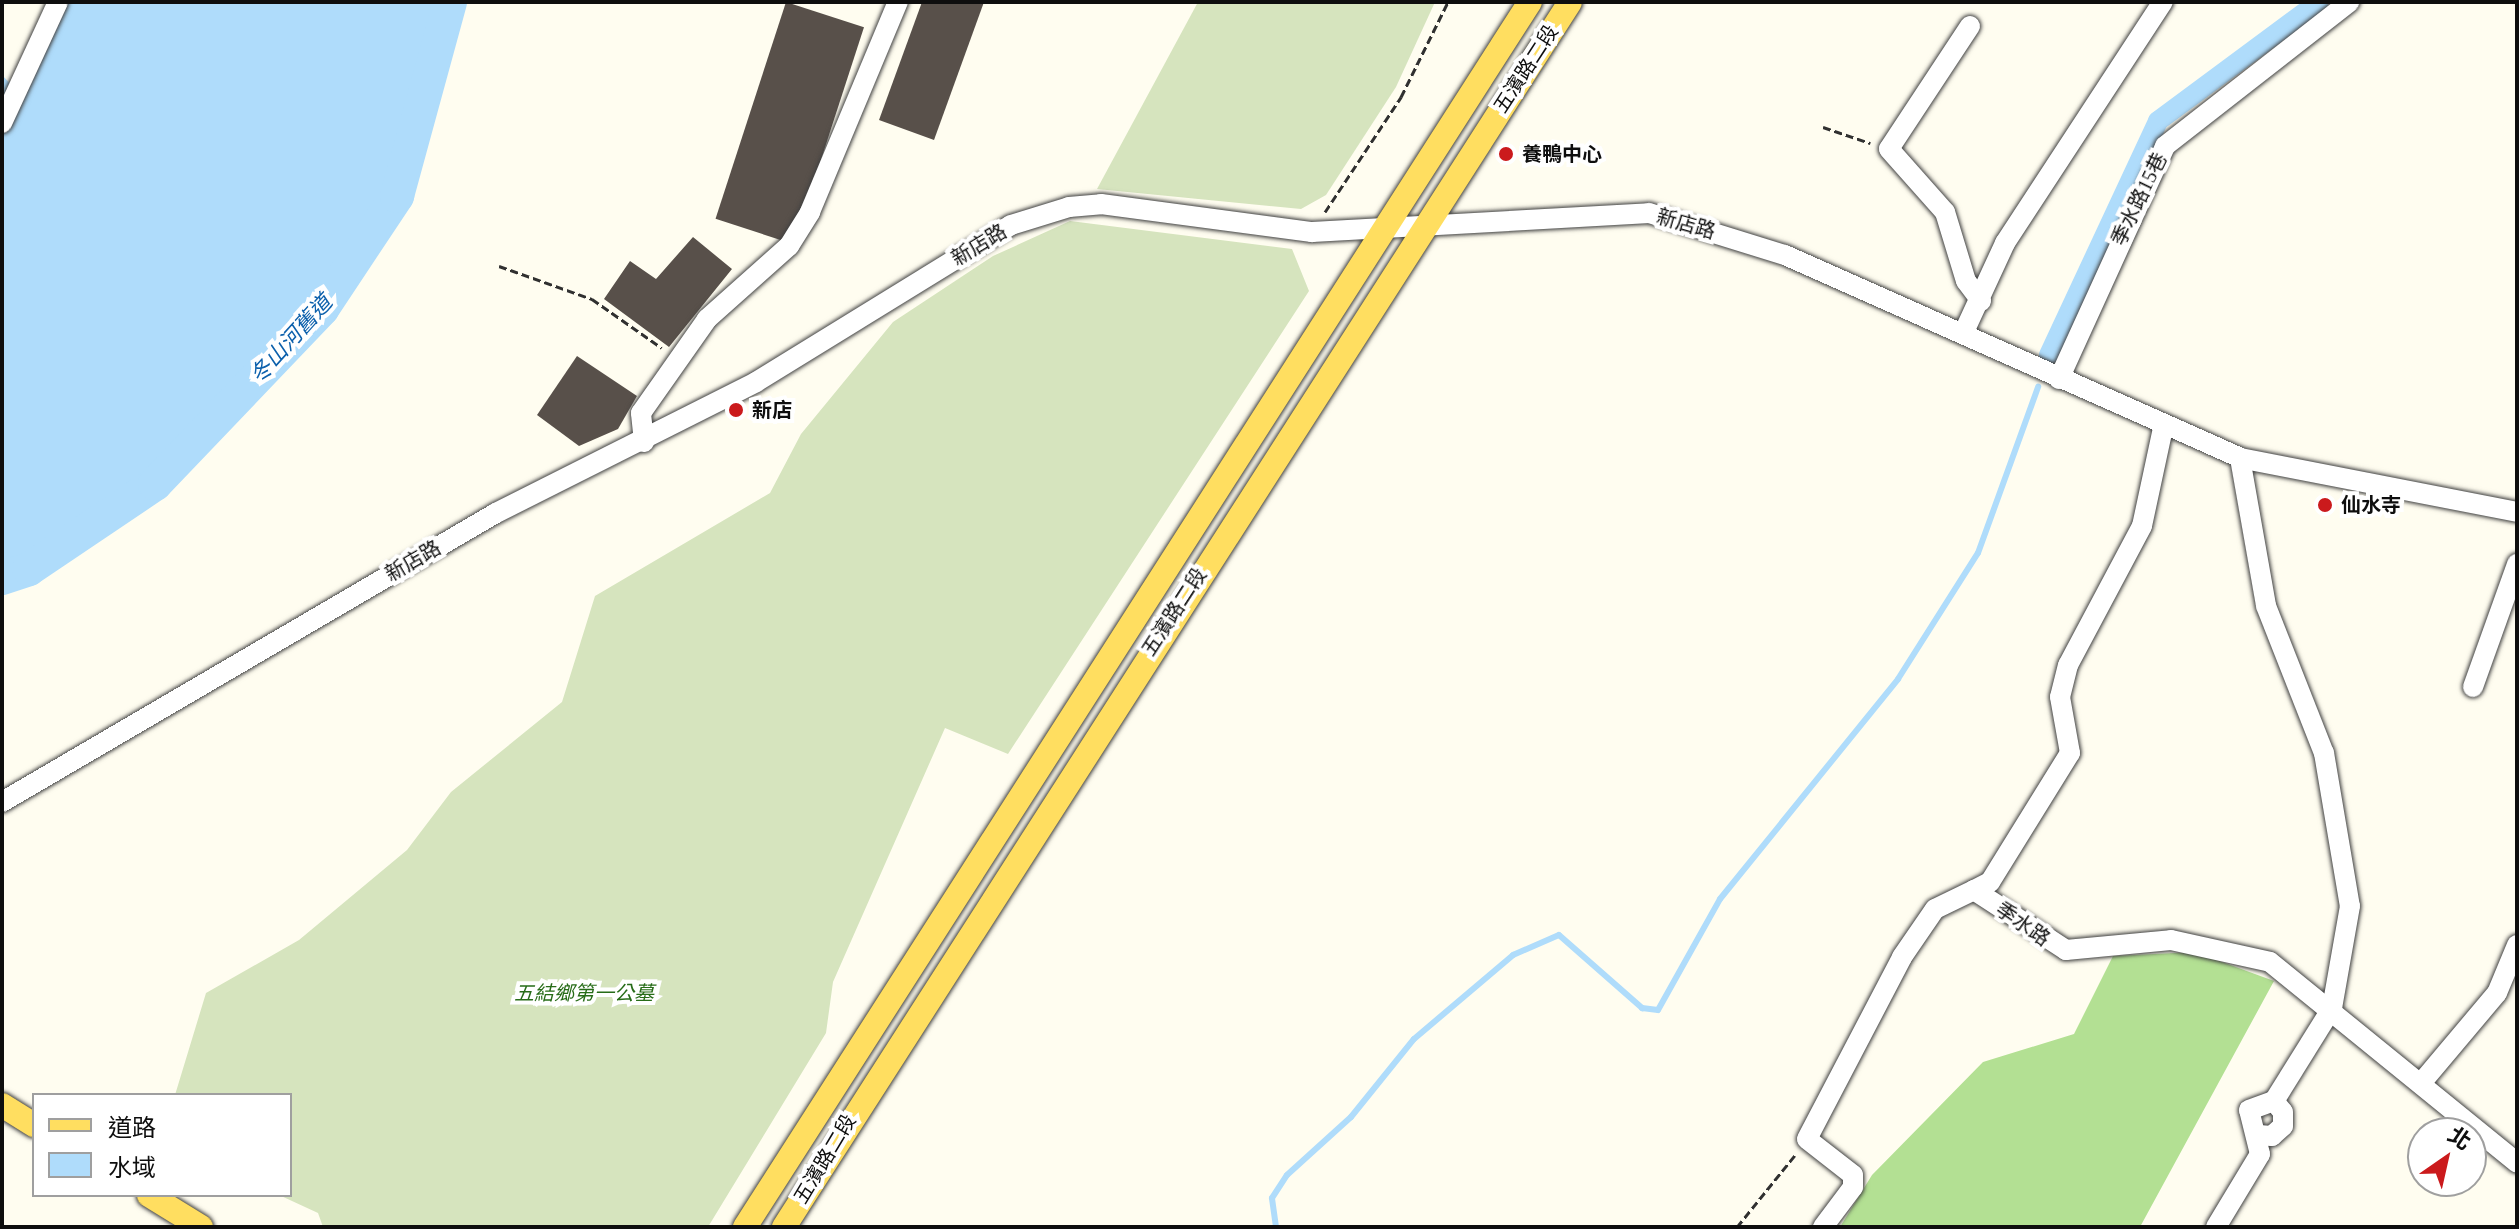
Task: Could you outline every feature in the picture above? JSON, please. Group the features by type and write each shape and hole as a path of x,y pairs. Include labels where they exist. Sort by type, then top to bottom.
{"main road":[{"name":"五濱路二段","path":"745,1227 1530,2"},
{"name":"五濱路二段","path":"784,1227 1570,2"},
{"path":"2,1105 32,1124"},
{"path":"152,1197 201,1227"}],"street":[{"path":"2,123 58,2"},
{"path":"644,442 641,413 707,319 789,246 898,2"},
{"path":"1963,334 1981,301 2005,243 2163,2"},
{"name":"季水路15巷","path":"2059,379 2165,146 2349,2"},
{"path":"1970,26 1889,149 1945,212 1966,281 1981,301"},
{"name":"新店路","path":"2,802 496,513 644,442 756,382 1011,225 1069,207 1101,204 1312,232 1386,224 1649,213 1785,255 2059,379"},
{"path":"2059,379 2163,428 2240,458 2517,512"},
{"name":"季水路","path":"1974,890 1990,882 2070,753 2060,697 2068,665 2142,526 2163,428"},
{"path":"2216,1227 2260,1154 2258,1135 2272,1136 2283,1126 2274,1101 2332,1008 2350,937 2344,860 2324,753 2266,606 2240,458"},
{"path":"2473,687 2517,564"},
{"path":"1823,1227 1853,1187 1853,1175 1807,1139 1902,957 1935,909 1974,890"},
{"name":"季水路","path":"1974,890 2066,950 2171,940 2270,962 2332,1008 2517,1163"},
{"path":"2422,1082 2497,993 2517,945"}],"path":[{"path":"1312,232 1401,97 1448,2"},
{"path":"1823,127 1889,149"},
{"path":"499,266 592,299 678,360"},
{"path":"1737,1227 1807,1139"}],"green space":[{"path":"1198,2 1435,2 1396,87 1326,195 1301,209 1097,189"},
{"name":"五結鄉第一公墓","path":"1070,221 1292,249 1309,291 1008,754 945,728 833,982 826,1033 708,1227 323,1227 318,1213 283,1197 292,1197 292,1093 176,1093 206,993 299,940 407,850 451,792 562,702 595,596 770,493 801,434 893,322 993,256"},
{"path":"2195,952 2274,981 2140,1227 1840,1227 1872,1175 1983,1062 2074,1034 2113,956"}],"water":[{"path":"58,2 450,2 397,196 322,309 149,488 29,569 2,579 2,75 16,90"}],"building":[{"path":"786,2 864,27 794,244 716,219"},
{"path":"922,2 984,2 934,140 879,120"},
{"path":"693,237 732,269 669,347 604,299 630,261 656,279"},
{"path":"577,356 637,396 618,429 579,446 537,415"}],"waterway":[{"name":"冬山河舊道","path":"2,578 29,569 155,484 322,309 397,196 450,2"},
{"path":"2049,355 2158,121 2319,2"},
{"path":"1276,1227 1272,1198 1287,1175 1351,1117 1414,1039 1513,955 1559,935 1642,1008 1658,1010 1720,899 1898,679 1978,553 2038,387"}],"place":[{"name":"養鴨中心","path":"1506,154"},
{"name":"新店","path":"736,410"},
{"name":"仙水寺","path":"2325,505"}]}
